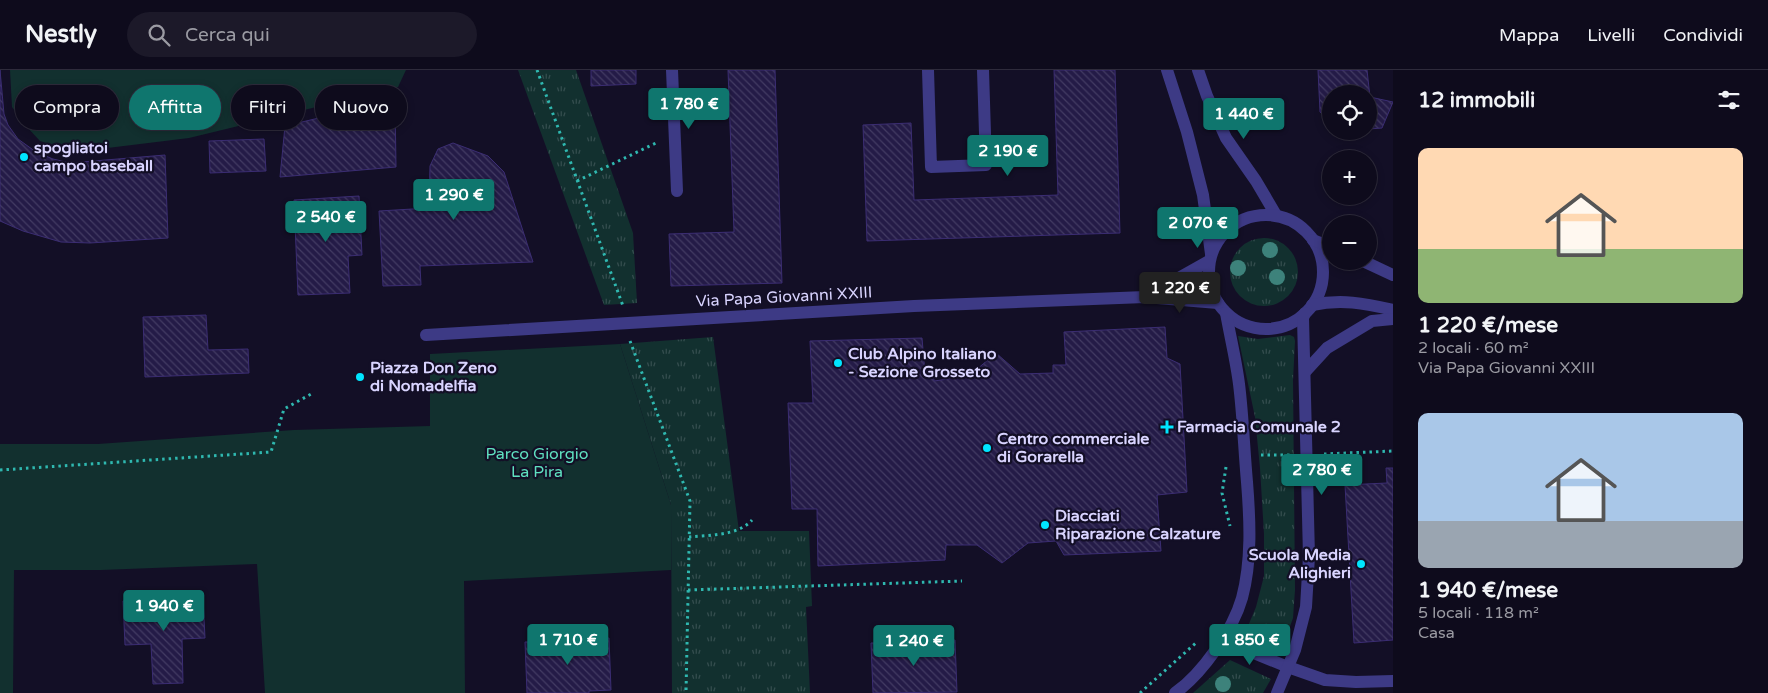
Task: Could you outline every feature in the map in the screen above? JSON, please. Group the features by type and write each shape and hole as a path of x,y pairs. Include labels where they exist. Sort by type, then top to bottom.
{"street":[{"path":"672,70 677,191"},
{"path":"928,70 931,167 986,165 983,70"},
{"path":"1167,70 1187,132 1204,195 1210,258 1208,276 1212,290 1222,308 1239,383 1249,511 1248,557 1242,598 1232,625 1184,687 1175,693"},
{"path":"1198,70 1207,96 1226,138 1256,181 1276,216"},
{"path":"1145,297 1210,258 1218,240 1229,228 1243,219 1259,215 1276,216 1290,220 1303,228 1313,240 1321,255 1323,273 1320,290 1303,318 1309,556 1306,607 1295,650 1277,693"},
{"path":"1313,240 1322,244"},
{"path":"1377,268 1393,275"},
{"name":"Via Papa Giovanni XXIII","path":"426,335 904,306 1145,297 1222,308"},
{"path":"1222,308 1240,323 1257,328 1274,328 1291,323 1308,309 1327,302 1362,302 1393,310"},
{"path":"1305,372 1327,348 1372,321 1393,320"},
{"path":"1222,640 1325,680 1356,682 1393,681"}],"path":[{"path":"536,70 624,306"},
{"path":"577,180 675,134"},
{"path":"628,335 690,501 686,693"},
{"path":"0,470 271,452 284,409 313,393"},
{"path":"1231,529 1223,504 1222,493 1229,456 1393,451"},
{"path":"689,537 725,533 746,527 752,520"},
{"path":"688,590 962,581"},
{"path":"1140,693 1203,636"}],"green space":[{"path":"10,70 406,70 399,85 315,85 315,107 305,110 305,85 231,85 231,128 189,138 75,152 40,141 30,130 119,130 119,85 15,85 15,111 12,107"},
{"path":"518,70 576,70 633,233 637,303 604,305"},
{"path":"1271,238 1283,244 1292,253 1298,265 1296,285 1288,296 1271,306 1257,306 1240,296 1232,285 1230,265 1240,248 1251,240"},
{"path":"1290,335 1294,337 1295,341 1293,380 1295,590 1293,618 1283,646 1277,649 1243,638 1256,607 1264,576 1264,534 1255,417 1238,336 1258,339"},
{"path":"713,337 739,531 809,531 812,606 806,607 810,693 672,693 671,505 620,344"},
{"name":"Parco Giorgio La Pira","path":"620,344 671,505 671,570 464,581 465,693 265,693 257,564 101,570 14,570 13,693 0,693 0,444 98,444 294,430 430,426 430,354"},
{"path":"1230,660 1271,679 1263,693 1193,693"}],"building":[{"name":"spogliatoi campo baseball","path":"0,70 4,114 8,125 18,139 36,152 70,163 165,155 168,238 90,243 61,242 23,231 0,221"},
{"path":"591,70 636,70 636,84 591,86"},
{"path":"728,70 775,70 782,283 671,286 669,234 734,232"},
{"path":"1054,70 1115,70 1120,233 867,241 863,125 911,123 914,200 1058,195"},
{"path":"1318,70 1367,70 1369,85 1322,85 1322,114 1320,112"},
{"path":"1377,99 1393,102 1382,128 1377,128"},
{"path":"315,119 315,130 395,130 396,167 280,177 285,130 305,130 305,121"},
{"path":"264,139 266,171 210,173 209,141"},
{"path":"453,143 488,156 504,172 533,262 420,266 421,285 383,286 379,211 429,208 430,166 438,149"},
{"path":"359,196 362,255 348,256 350,293 298,295 294,200"},
{"path":"206,315 208,350 248,349 249,373 145,377 143,317"},
{"name":"Centro commerciale di Gorarella","path":"1165,327 1167,358 1180,364 1187,492 1157,495 1161,551 1064,555 1056,541 1028,543 1002,563 977,545 946,545 945,560 818,566 817,509 792,509 788,403 813,403 810,341 922,338 925,373 934,373 934,381 969,376 996,353 1020,374 1053,373 1053,365 1066,365 1064,332"},
{"path":"1386,468 1393,468 1393,640 1354,643 1345,485 1387,483"},
{"path":"203,598 205,638 182,639 183,683 153,684 151,644 125,645 123,601"},
{"path":"609,638 611,690 589,691 589,693 527,693 525,642"},
{"path":"955,640 957,692 873,693 871,643"}],"place":[{"name":"spogliatoi campo baseball","path":"24,157"},
{"name":"Club Alpino Italiano - Sezione Grosseto","path":"838,363"},
{"name":"Piazza Don Zeno di Nomadelfia","path":"360,377"},
{"name":"Farmacia Comunale 2","path":"1167,427"},
{"name":"Centro commerciale di Gorarella","path":"987,448"},
{"name":"Diacciati Riparazione Calzature","path":"1045,525"},
{"name":"Scuola Media Alighieri","path":"1361,564"}]}
